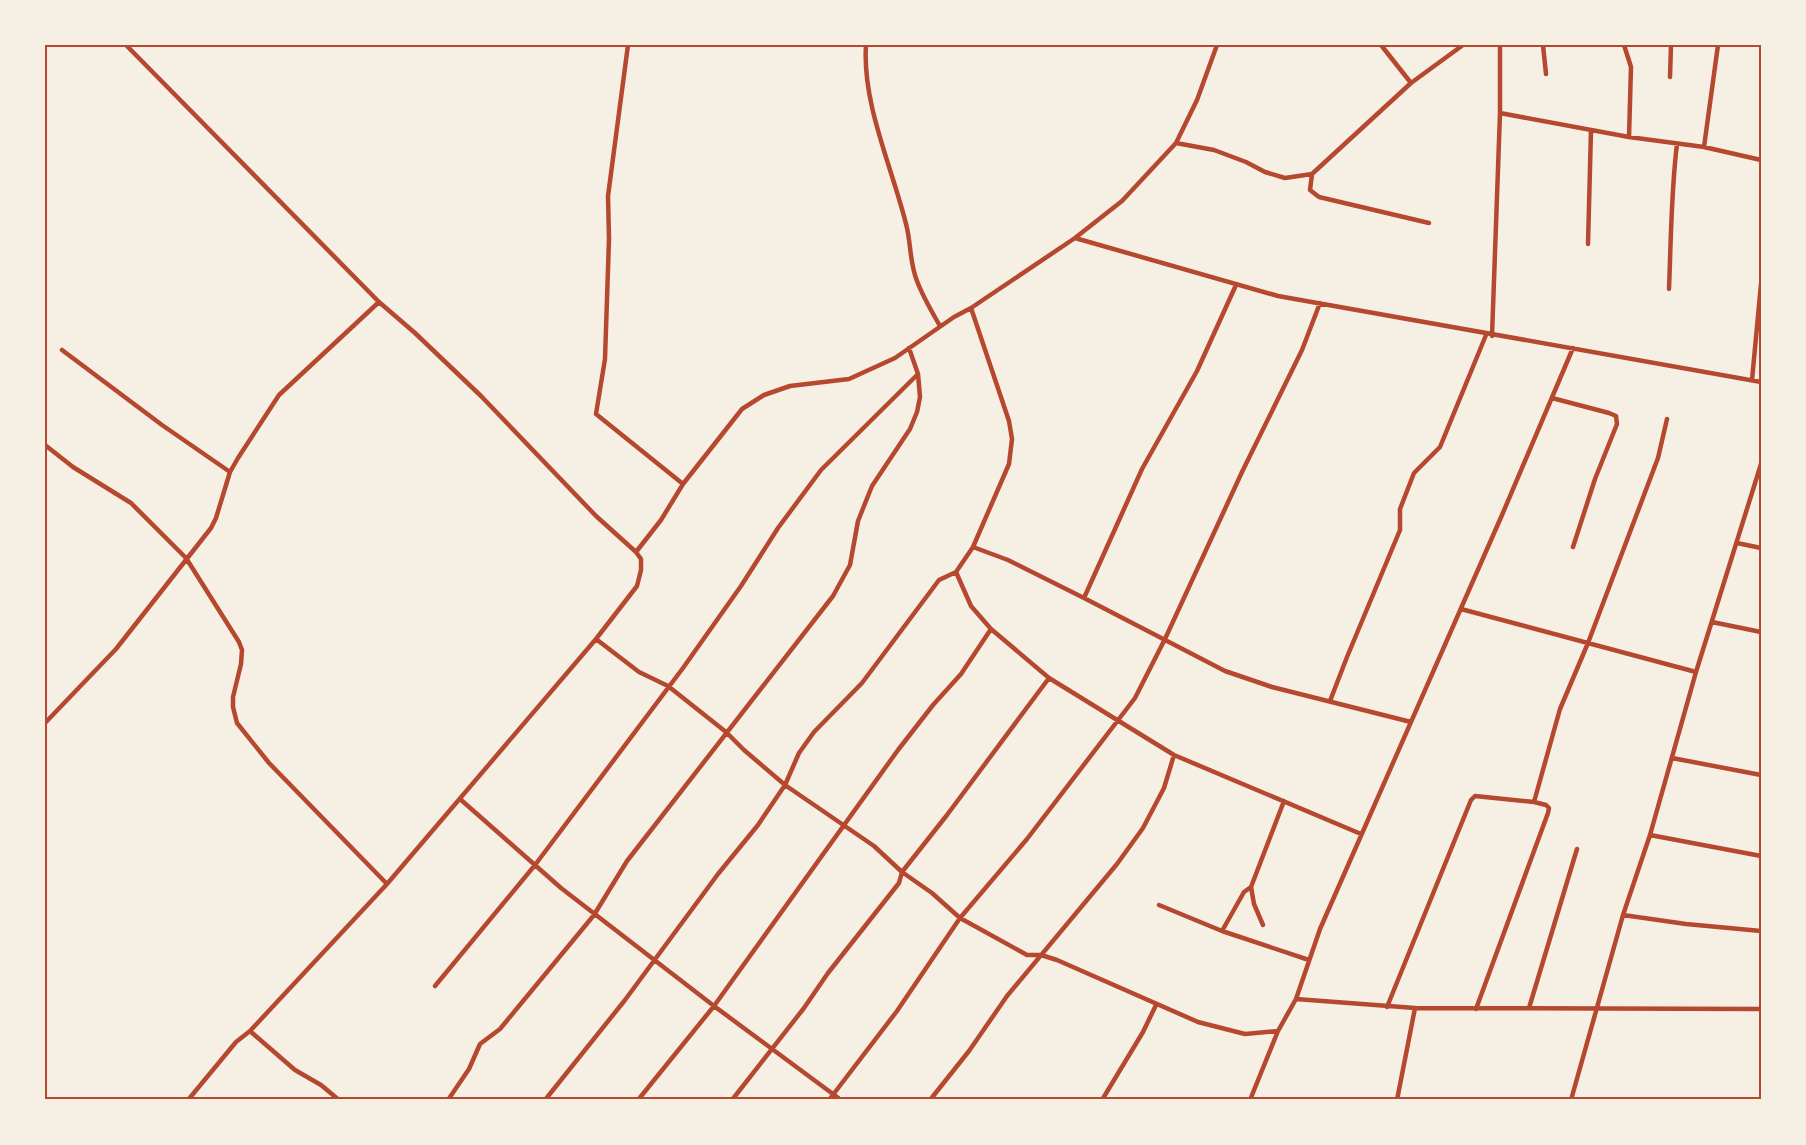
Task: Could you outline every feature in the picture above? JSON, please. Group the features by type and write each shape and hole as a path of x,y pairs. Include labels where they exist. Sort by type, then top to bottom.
{"street":[{"path":"126,45 379,302 481,396 596,516 641,559 638,586 596,639 387,884 250,1031 236,1042 188,1100"},
{"path":"628,45 608,196 605,359 596,414 683,484"},
{"path":"866,45 865,66 870,100 907,229 911,264 917,282 940,326"},
{"path":"636,552 661,520 683,484 734,417 753,402 764,395 790,386 849,379 895,358 940,326 1076,238 1122,201 1176,143 1197,100 1217,45"},
{"path":"1381,45 1411,83"},
{"path":"1176,143 1214,150 1285,178 1312,174 1411,83 1454,47 1463,45"},
{"path":"1492,336 1500,113 1500,45"},
{"path":"1544,45 1546,74"},
{"path":"1624,45 1631,67 1629,137"},
{"path":"1670,77 1671,45"},
{"path":"1704,147 1719,45"},
{"path":"1500,113 1629,137 1704,147 1761,160"},
{"path":"1588,244 1591,130"},
{"path":"1669,289 1672,185 1677,144"},
{"path":"1312,174 1310,190 1319,197 1430,223"},
{"path":"1076,238 1278,296 1486,335 1573,348 1761,382"},
{"path":"1752,380 1761,284"},
{"path":"1084,598 1142,469 1197,370 1236,285"},
{"path":"45,723 116,649 211,528 230,472 279,395 379,302"},
{"path":"829,1100 897,1011 960,918 1027,839 1135,698 1302,350 1320,303"},
{"path":"545,1100 758,825 786,785 799,753 814,732 862,683 939,580 956,572 973,547 1009,464 1012,440 1009,421 971,308"},
{"path":"1330,700 1400,530 1400,509 1414,473 1440,447 1486,335"},
{"path":"448,1100 469,1069 480,1044 500,1029 594,915 627,861 833,596 850,565 858,521 872,486 910,429 917,412 920,397 918,374 909,348"},
{"path":"1250,1100 1278,1031 1296,999 1320,929 1573,348"},
{"path":"62,350 162,425 230,472"},
{"path":"435,986 535,865 711,628 778,528 821,470 918,374"},
{"path":"1552,398 1616,416 1617,424 1595,479 1573,547"},
{"path":"1534,802 1560,709 1588,643 1658,458 1667,419"},
{"path":"45,445 131,503 186,558 242,650 233,698 237,723 269,763 387,884"},
{"path":"1571,1100 1623,915 1650,836 1696,672 1761,464"},
{"path":"1737,543 1761,548"},
{"path":"973,547 1008,560 1225,671 1272,687 1411,722"},
{"path":"956,572 970,606 991,629 1049,678 1174,755 1361,834"},
{"path":"1461,609 1696,672"},
{"path":"1712,622 1761,632"},
{"path":"638,1100 714,1006 898,750 961,674 991,629"},
{"path":"596,639 639,672 668,686 726,732 786,785 874,846 902,872 932,893 960,918 1027,956 1041,955 1057,960 1198,1022 1245,1034 1278,1031"},
{"path":"732,1100 899,883 902,872 1049,678"},
{"path":"930,1100 969,1051 1006,996 1117,864 1143,828 1164,788 1174,755"},
{"path":"1672,758 1761,775"},
{"path":"1387,1007 1474,796 1546,805 1548,813 1476,1009"},
{"path":"460,799 594,915 841,1100"},
{"path":"1263,925 1254,904 1251,887 1284,801"},
{"path":"1650,836 1761,856"},
{"path":"1529,1008 1577,849"},
{"path":"1222,931 1244,892 1251,887"},
{"path":"1159,906 1222,931 1309,960"},
{"path":"1623,915 1761,931"},
{"path":"1296,999 1415,1008 1761,1009"},
{"path":"1102,1100 1143,1032 1156,1005"},
{"path":"1397,1100 1415,1008"},
{"path":"250,1031 295,1070 321,1085 339,1100"}]}
